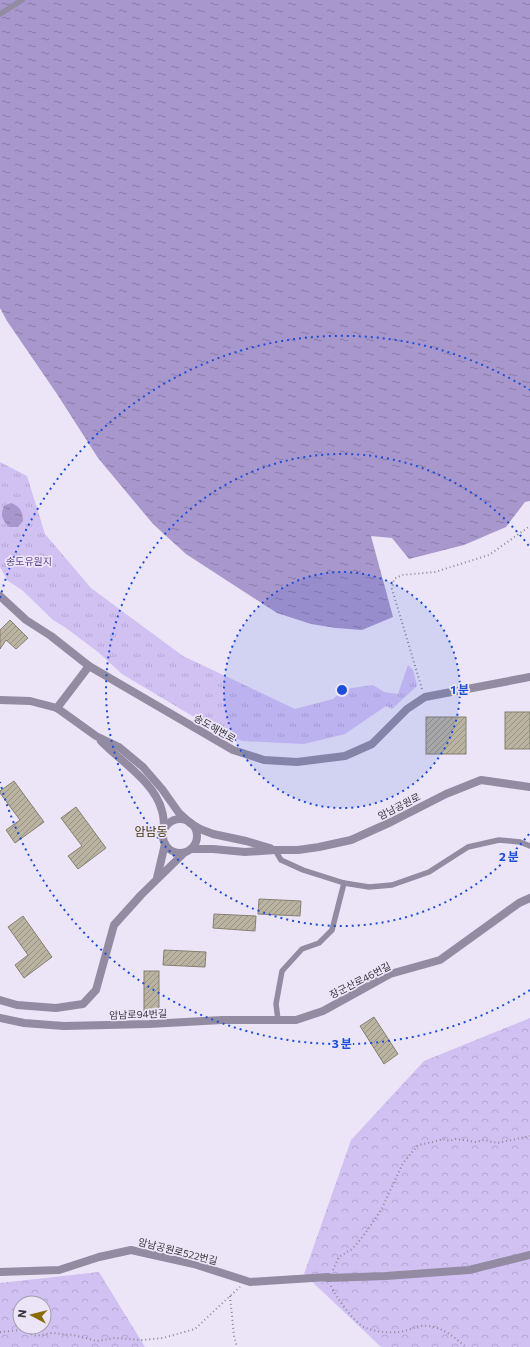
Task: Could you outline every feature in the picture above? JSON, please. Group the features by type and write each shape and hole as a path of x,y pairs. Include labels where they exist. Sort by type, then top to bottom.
{"street":[{"name":"송도해변로","path":"0,596 26,620 52,636 89,666 233,750 264,760 297,762 345,756 372,744 406,709 424,698 530,677"},
{"path":"0,700 30,701 57,708 89,666"},
{"name":"암남공원로","path":"57,708 96,736 119,748 143,767 162,789 179,813 190,823 213,834 246,841 275,850"},
{"name":"암남공원로","path":"96,736 111,751 133,769 151,789 162,811 164,830"},
{"name":"암남공원로","path":"187,851 213,849 245,852 298,850 319,847 351,840 392,822 446,794 481,780 530,787"},
{"path":"0,1000 17,1005 56,1008 82,1004 96,990 114,925 141,895 157,879 187,851 195,843 195,829 190,823 183,820 176,820 169,824 164,830 163,837 165,844 170,850 176,853 187,851"},
{"path":"157,879 165,844"},
{"name":"장군산로46번길","path":"278,1020 296,1020 323,1011 390,974 440,960 519,903 530,898"},
{"name":"암남로94번길","path":"0,1018 24,1023 64,1026 149,1024 222,1020 278,1020"},
{"name":"암남공원로522번길","path":"0,1272 59,1270 99,1257 131,1250 194,1264 250,1282 386,1276 469,1270 530,1255"}],"lane":[{"path":"0,14 22,0"},
{"path":"275,850 281,860 303,870 344,883 369,887 392,885 430,872 468,847 499,840 520,842 530,846"},
{"path":"278,1020 276,1004 282,971 302,949 319,943 332,930 344,883"}],"path":[{"path":"424,698 392,589 394,579 402,575 435,572 489,556 530,526"},
{"path":"466,1347 451,1334 430,1326 421,1326 401,1332 380,1332 364,1328 348,1312 333,1292 328,1278 339,1257 352,1249 374,1221 382,1208 403,1163 418,1145 443,1139 449,1141 456,1139 475,1142 484,1140 497,1143 530,1136"},
{"path":"0,1332 21,1330 36,1336 52,1333 73,1335 96,1341 114,1338 142,1340 162,1338 195,1329 230,1296 234,1336 237,1347"}],"green space":[{"name":"송도유원지","path":"0,462 27,476 45,534 91,588 183,656 295,709 333,699 345,689 373,685 384,692 398,694 408,665 413,670 417,686 392,709 386,706 345,734 304,744 242,741 209,726 122,674 98,652 53,620 22,590 8,581 0,567"},
{"path":"530,1018 530,1347 381,1347 304,1274 351,1140 424,1061"},
{"path":"99,1272 145,1347 0,1347 0,1283"}],"water":[{"path":"0,0 530,0 530,501 525,502 506,527 464,545 409,559 392,538 371,536 393,617 362,630 311,624 277,613 186,554 153,524 98,458 57,394 7,321 0,308"},
{"path":"11,503 17,506 21,512 23,521 18,527 9,527 2,517 4,506"}],"building":[{"path":"10,620 28,638 16,649 6,640 0,649 0,630"},
{"path":"505,712 530,712 530,749 505,749"},
{"path":"426,717 466,717 466,754 426,754"},
{"path":"14,781 44,822 15,843 6,830 20,820 0,793 0,791"},
{"path":"76,807 106,848 78,869 68,856 82,846 61,818"},
{"path":"259,899 301,901 300,916 258,914"},
{"path":"214,914 256,916 255,931 213,928"},
{"path":"23,916 52,957 24,978 15,965 28,955 8,927"},
{"path":"164,950 206,952 205,967 163,965"},
{"path":"144,971 159,971 159,1013 144,1013"},
{"path":"374,1017 398,1054 384,1064 360,1026"}],"district":[{"name":"암남동","path":"151,832"}]}
